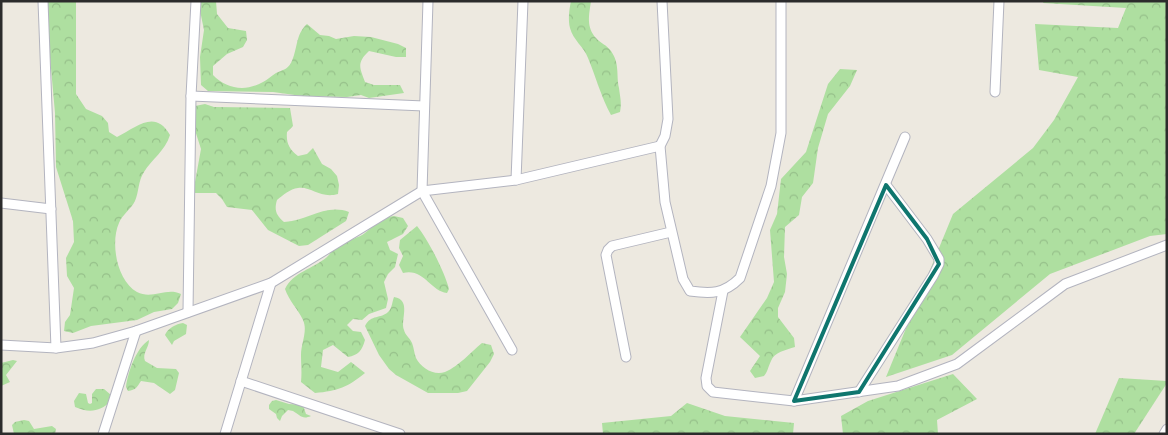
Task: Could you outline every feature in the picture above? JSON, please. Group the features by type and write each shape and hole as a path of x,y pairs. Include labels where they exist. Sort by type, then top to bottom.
{"street":[{"path":"43,1 56,348"},
{"path":"188,312 191,96 196,1"},
{"path":"428,1 422,191 512,350"},
{"path":"516,180 523,1"},
{"path":"662,1 668,119 665,136 660,146 665,202 683,279 690,291 703,293 723,291 740,278 771,186 780,133 781,1"},
{"path":"995,92 998,1"},
{"path":"191,96 424,106"},
{"path":"794,400 905,137"},
{"path":"1,345 56,348 93,343 136,331 271,282 422,191 516,180 660,146"},
{"path":"859,392 933,276 939,259 928,239 886,185"},
{"path":"1,203 51,209"},
{"path":"626,356 606,255 612,246 671,232"},
{"path":"723,291 706,378 707,386 713,392 794,400 898,386 956,364 1065,284 1167,245"},
{"path":"225,434 271,282"},
{"path":"103,434 136,331"},
{"path":"241,381 400,434"},
{"path":"1164,434 1167,429"}],"highlighted area":[{"path":"886,185 927,239 939,264 859,392 794,401"}],"green space":[{"path":"45,1 76,1 76,94 86,109 102,116 108,123 109,132 117,137 145,122 158,123 170,135 165,146 144,172 135,201 119,223 116,231 115,251 120,271 130,287 137,292 148,295 170,292 181,294 178,303 172,309 154,312 137,320 91,326 73,333 64,331 65,322 70,315 74,288 67,276 66,258 74,242 73,221 56,167 55,113"},
{"path":"198,1 216,1 217,14 228,28 246,31 247,40 243,47 227,54 213,66 213,75 230,86 243,88 257,85 286,68 293,58 300,33 307,24 320,35 336,39 354,36 371,37 406,48 406,57 396,57 369,51 362,59 360,66 365,82 374,85 400,85 404,93 369,98 361,95 347,97 302,96 273,92 208,91 201,85 200,57 204,30"},
{"path":"571,1 591,1 589,21 591,30 598,40 609,49 616,60 621,100 620,112 611,115 586,54 571,32 569,11"},
{"path":"1044,1 1167,1 1167,234 1150,236 1050,274 952,355 886,377 953,214 1033,148 1054,120 1078,77 1039,70 1035,24 1118,28 1126,8 1043,3"},
{"path":"840,69 857,70 850,86 828,114 818,148 813,183 802,197 799,215 785,227 784,257 787,274 785,292 778,308 778,317 794,338 795,347 775,355 764,376 755,378 750,371 760,356 740,337 767,298 774,282 770,230 777,214 781,179 806,152 828,84"},
{"path":"205,104 214,107 290,108 293,126 287,132 289,146 298,156 307,154 313,148 322,164 331,169 337,176 338,194 326,195 303,188 295,189 287,192 277,200 277,215 284,222 301,219 324,211 341,210 349,212 346,221 308,245 299,246 268,230 252,210 227,207 216,193 193,193 201,149 193,124 195,106"},
{"path":"394,216 403,218 408,226 403,234 387,242 390,250 398,254 395,267 388,274 384,282 388,299 386,308 369,314 362,320 353,319 347,325 353,331 361,332 365,340 357,354 348,357 333,345 323,350 321,367 338,372 351,362 365,373 342,388 315,393 301,382 301,351 305,333 304,324 285,289 293,279 322,261 338,245 363,235 381,220"},
{"path":"417,226 440,265 449,289 447,293 416,274 410,272 403,273 399,265 403,256 399,248 400,240"},
{"path":"394,297 403,302 403,326 405,333 412,343 416,358 421,365 432,372 445,372 460,363 482,343 491,345 494,354 490,362 467,391 458,393 428,393 389,369 379,355 365,326 373,318 389,311"},
{"path":"183,323 187,325 186,334 174,341 172,345 165,335 168,330"},
{"path":"149,340 144,355 145,361 157,368 176,369 179,373 175,390 170,394 154,383 141,381 135,389 128,391 126,387 133,361 140,349"},
{"path":"17,361 6,375 10,382 1,386 1,363"},
{"path":"953,374 977,399 937,420 938,434 843,434 841,416 868,401"},
{"path":"1119,378 1167,381 1167,383 1134,434 1095,434"},
{"path":"96,389 104,389 111,395 111,401 103,407 90,411 75,407 74,401 79,393 86,394 88,403 92,403 92,394"},
{"path":"276,400 289,404 303,405 306,414 311,416 303,417 288,410 280,421 276,414 269,409 272,401"},
{"path":"687,403 725,416 794,423 793,434 603,434 602,423 671,416"},
{"path":"29,421 34,429 52,426 56,429 55,434 14,434 12,425 15,422"}]}
